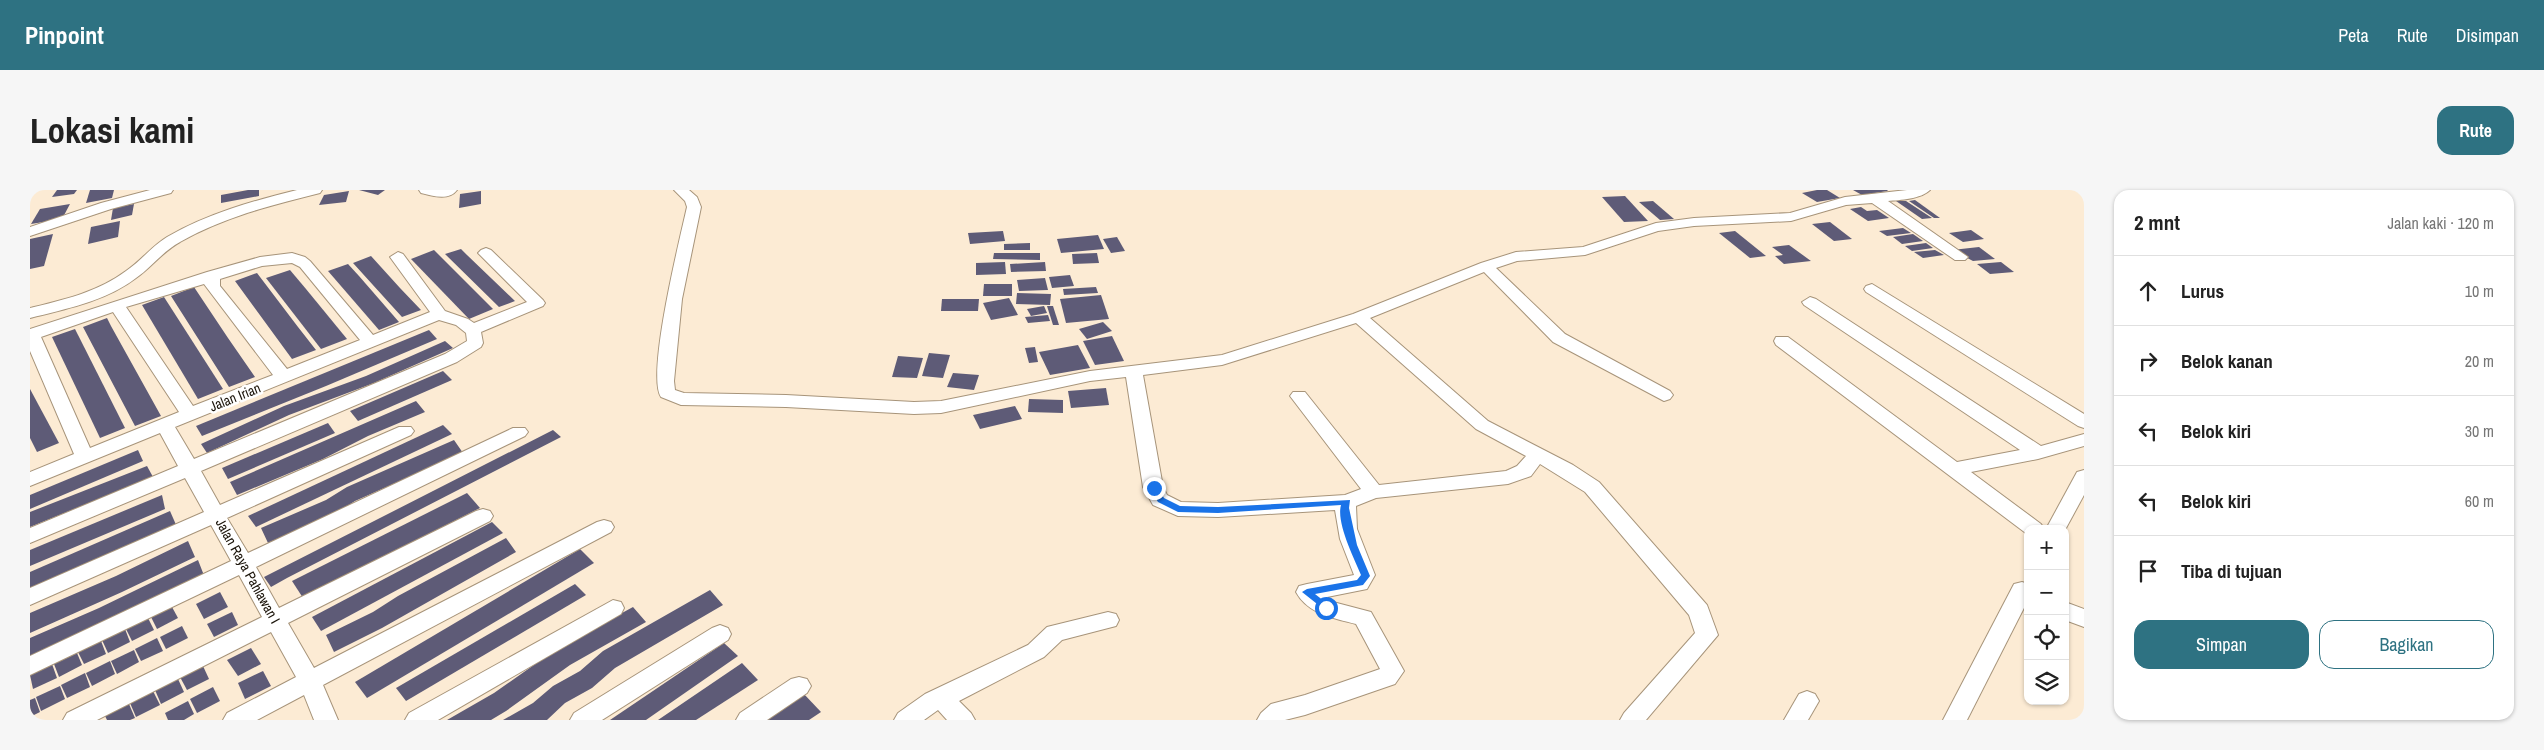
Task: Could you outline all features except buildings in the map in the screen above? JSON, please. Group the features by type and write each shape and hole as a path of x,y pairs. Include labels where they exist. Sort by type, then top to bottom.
{"street":[{"path":"30,232 106,206 166,190"},
{"path":"30,313 68,304 110,288 130,276 171,240 190,230 262,203 315,190"},
{"path":"426,190 448,193 450,190"},
{"path":"681,190 692,200 694,207 674,299 665,387 667,393 672,397 914,408 941,407 1090,376 1222,360 1266,349 1359,317 1486,266 1522,256 1560,255 1585,251 1656,227 1694,222 1791,217 1850,200 1905,196 1923,190"},
{"path":"1833,190 1850,200"},
{"path":"1876,198 1960,258"},
{"path":"472,330 537,303 486,253"},
{"path":"30,536 190,470 459,354 475,343 476,335 472,330 462,322 439,314 398,257"},
{"path":"85,458 30,334 212,275 260,262 292,258 300,260 370,342"},
{"path":"1486,266 1559,338 1664,395"},
{"path":"212,275 212,286 284,377"},
{"path":"1872,289 2084,422"},
{"path":"1810,302 2038,453"},
{"path":"117,305 190,415"},
{"name":"Jalan Irian","path":"30,479 439,314"},
{"path":"1359,317 1482,425 1578,477 1592,487 1699,611 1707,635 1635,719"},
{"path":"1782,341 2029,525"},
{"path":"1134,371 1154,488 1156,494 1165,504 1178,509 1218,510 1347,502 1374,492 1508,477 1524,471 1537,455"},
{"path":"1298,396 1374,492"},
{"name":"Jalan Raya Pahlawan I","path":"165,425 309,680 326,720"},
{"path":"30,597 406,431"},
{"path":"30,666 519,432"},
{"path":"1954,470 2083,443"},
{"path":"2058,525 2084,477"},
{"path":"1269,720 1279,711 1306,705 1387,677 1393,671 1363,618 1326,608 1307,592 1360,583 1365,576 1352,545 1344,508 1347,502"},
{"path":"75,720 483,516"},
{"path":"236,720 309,680 604,527"},
{"path":"1955,720 2024,591"},
{"path":"417,720 613,608"},
{"path":"2069,612 2084,619"},
{"path":"906,720 932,701 940,699 1036,651 1055,633 1108,620"},
{"path":"582,720 720,634"},
{"path":"748,720 799,686"},
{"path":"940,699 963,720"}],"route":[{"path":"1154,488 1160,500 1178,509 1270,508 1347,502 1344,508 1352,545 1365,576 1360,583 1307,592 1320,605 1326,608"}]}
